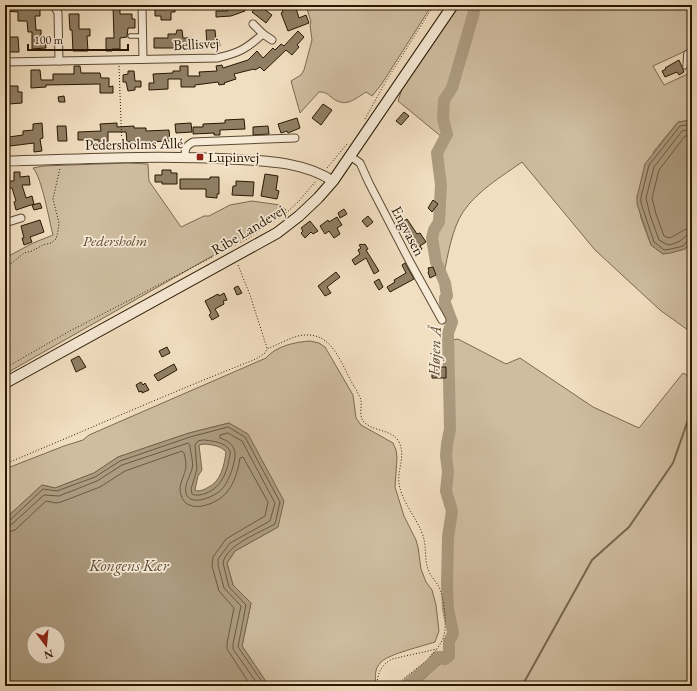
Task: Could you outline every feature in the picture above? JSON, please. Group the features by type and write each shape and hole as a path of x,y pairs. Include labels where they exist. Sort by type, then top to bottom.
{"main road":[{"name":"Ribe Landevej","path":"5,383 235,257 277,233 299,216 318,198 333,180 453,5"}],"street":[{"path":"54,5 58,13 59,60"},
{"path":"142,5 143,59"},
{"path":"253,24 263,34 272,40"},
{"name":"Bellisvej","path":"5,62 217,58 248,47 263,34"},
{"path":"185,156 185,149 193,142 295,138"},
{"name":"Pedersholms Allé","path":"5,161 185,156 269,161 292,165 322,174 333,180"},
{"name":"Engvasen","path":"350,156 360,163 406,255 442,320"},
{"path":"9,222 21,218"}],"lane":[{"path":"130,36 142,36"},
{"path":"685,66 686,53 692,50"}],"path":[{"path":"364,120 386,81 434,5"},
{"path":"119,60 123,158"},
{"path":"5,368 68,332 253,236 285,214 298,202 352,139"},
{"path":"5,265 12,263 24,253 51,243 56,239 59,223 53,199 58,174 64,159"},
{"path":"5,188 9,222"},
{"path":"235,257 250,295 267,349"},
{"path":"5,464 95,427 181,389 256,359 265,353 267,349 297,336 309,334 319,336 333,347 361,399 361,413 363,421 393,435 398,440 402,448 399,483 403,496 422,534 425,546 427,568 430,575 439,587 442,597 445,621 444,635 437,649 425,662 403,679 400,686"},
{"path":"377,686 377,678 385,662 392,659 437,649"}],"green space":[{"path":"307,5 432,5 381,85 372,96 366,92 345,103 336,100 325,93 319,92 300,113 291,81 301,75 304,70 312,40 311,22"},
{"path":"459,5 692,5 692,48 653,66 664,85 692,72 692,120 678,122 654,151 637,197 641,218 651,245 663,254 685,249 692,241 692,333 660,310 595,250 522,162 482,191 463,212 453,234 444,274 433,259 430,244 439,205 438,176 435,153 443,138 398,101 403,86"},
{"name":"Pedersholm","path":"128,163 148,164 149,181 181,227 204,216 209,216 230,205 252,201 280,205 286,210 265,226 5,374 5,258 33,243 53,235 42,190 33,168 43,166"},
{"path":"458,339 506,364 520,358 593,407 639,428 683,373 692,378 692,415 690,421 692,421 692,686 416,686 440,664 446,663 451,656 449,641 453,632 448,609 447,584 448,537 452,511 446,491 448,472 446,456 450,429 448,341"},
{"path":"310,341 319,343 325,347 353,395 356,418 361,425 393,443 397,458 395,487 404,516 416,540 421,569 426,582 432,590 436,605 439,631 435,642 398,653 385,659 381,662 376,671 376,686 269,686 242,646 251,603 233,585 227,563 235,551 278,527 229,423 189,433 118,457 94,473 55,488 42,485 5,519 5,469 83,440 89,435 266,358 275,350 298,342"}],"water":[{"path":"692,120 692,241 685,249 663,254 651,245 637,204 637,197 645,164 678,122"},
{"name":"Kongens Kær","path":"229,423 248,434 284,501 278,527 235,551 227,563 233,585 251,603 242,646 269,686 5,686 5,519 42,485 55,488 94,473 118,457 189,433","holes":["199,445 214,445 222,448 226,452 223,468 216,482 200,491 196,491 198,476 202,470"]}],"building":[{"path":"5,5 40,7 40,16 35,16 36,30 41,30 41,39 45,39 46,48 32,49 32,32 28,32 27,21 18,21 18,12 5,11"},
{"path":"113,5 120,5 120,14 132,14 132,19 135,19 135,28 128,28 127,37 120,38 120,49 106,51 106,38 114,38"},
{"path":"155,5 175,6 175,12 171,12 171,20 161,20 161,16 155,16"},
{"path":"226,5 243,5 245,11 231,16 216,17 216,11 228,11"},
{"path":"257,5 272,15 266,23 252,12"},
{"path":"295,5 299,18 306,15 309,23 288,31 281,13 283,12 282,9"},
{"path":"69,14 79,14 79,29 90,29 90,36 87,36 88,51 73,51 72,30 70,30"},
{"path":"177,30 182,30 183,38 192,38 192,48 154,48 154,38 168,38 168,34 176,34"},
{"path":"206,30 215,30 216,40 219,40 220,46 207,46"},
{"path":"298,31 304,37 297,45 299,47 292,55 286,50 264,71 260,67 255,70 234,74 236,79 224,83 225,84 219,85 218,82 195,85 195,87 181,87 181,79 168,79 168,89 149,90 149,83 154,83 153,74 173,73 173,71 180,71 180,66 188,66 188,76 200,76 199,72 217,71 216,66 222,65 223,68 248,60 257,51 263,58 273,48 275,50 281,44 284,46"},
{"path":"8,37 18,37 19,52 9,52"},
{"path":"679,60 684,72 679,75 677,72 665,77 662,71"},
{"path":"74,66 80,66 81,73 100,73 101,78 109,78 109,87 113,86 113,93 100,93 100,84 46,85 46,87 31,88 31,70 40,70 41,80 53,80 53,74 74,74"},
{"path":"128,71 134,71 135,81 141,81 141,87 135,87 135,90 128,91 126,82 123,82 123,75 128,74"},
{"path":"9,86 18,86 18,92 22,92 22,103 9,104"},
{"path":"64,96 65,102 59,102 58,97"},
{"path":"323,104 332,110 321,125 312,118"},
{"path":"404,112 409,116 401,125 396,121"},
{"path":"297,118 300,128 288,133 287,131 281,133 278,124"},
{"path":"244,119 245,129 220,130 220,135 214,135 214,133 193,134 193,127 203,127 203,124 225,123 225,120"},
{"path":"42,123 43,138 40,139 42,151 34,152 34,143 10,146 9,137 23,135 23,131 33,130 33,124"},
{"path":"117,123 117,127 134,126 134,128 146,128 146,131 169,130 170,141 147,142 147,145 142,145 141,142 127,142 126,132 108,132 108,146 99,146 99,140 78,140 78,132 101,131 100,124"},
{"path":"191,123 192,132 176,133 175,124"},
{"path":"57,126 66,126 67,141 58,141"},
{"path":"268,126 269,134 253,135 253,127"},
{"path":"162,170 171,170 171,173 177,173 177,184 162,184 162,182 155,182 155,175 162,175"},
{"path":"14,172 20,172 20,177 29,176 30,185 22,185 26,198 32,196 34,204 16,210 14,202 16,201 12,188 9,188 8,181 14,181"},
{"path":"265,174 278,176 276,190 279,191 277,199 261,196"},
{"path":"210,177 219,177 219,194 217,194 217,198 206,197 206,189 180,189 180,179 210,179"},
{"path":"236,181 254,182 253,196 232,195 233,186 236,186"},
{"path":"433,200 438,204 432,212 428,208"},
{"path":"40,203 42,208 34,210 32,205"},
{"path":"344,209 347,214 340,218 338,213"},
{"path":"368,216 373,222 367,227 362,221"},
{"path":"337,217 342,225 337,228 340,234 334,238 329,231 325,234 320,226 328,220 329,222"},
{"path":"407,219 417,234 420,233 426,242 420,246 422,249 416,253 400,226 403,225 402,222"},
{"path":"40,220 44,232 30,237 32,242 24,245 21,226"},
{"path":"310,221 318,231 313,234 311,232 305,238 301,233 303,231 301,228"},
{"path":"365,244 368,249 366,250 379,271 374,274 366,258 355,265 352,260 360,254 358,250 361,248 359,245"},
{"path":"405,263 414,279 390,292 387,287 395,282 394,280 406,273 402,265"},
{"path":"433,267 436,275 430,278 428,268"},
{"path":"336,272 340,277 327,287 331,293 325,296 318,286"},
{"path":"379,279 383,287 379,290 374,282"},
{"path":"238,286 242,293 237,295 234,288"},
{"path":"224,293 227,300 223,301 224,304 215,309 219,316 212,320 209,315 211,313 205,301 218,294 219,296"},
{"path":"167,347 170,353 162,357 159,351"},
{"path":"79,356 86,367 76,372 71,360"},
{"path":"174,364 177,370 158,381 154,375"},
{"path":"446,367 446,378 432,378 432,370 436,370 436,368"},
{"path":"141,382 143,385 145,383 149,390 142,393 142,391 139,392 136,385"}],"waterway":[{"name":"Højen Å","path":"408,686 409,683 432,664 437,657 443,657 445,659 449,656 449,641 453,632 448,609 447,584 448,537 452,511 446,491 448,472 446,456 450,429 448,333 452,322 445,303 445,298 447,296 445,283 436,262 432,238 434,230 439,222 441,185 437,153 447,134 443,119 444,100 452,88 476,5"},
{"path":"522,686 592,560 629,527 673,463 688,420 692,401"}],"place":[{"name":"Lupinvej","path":"200,157"}]}
